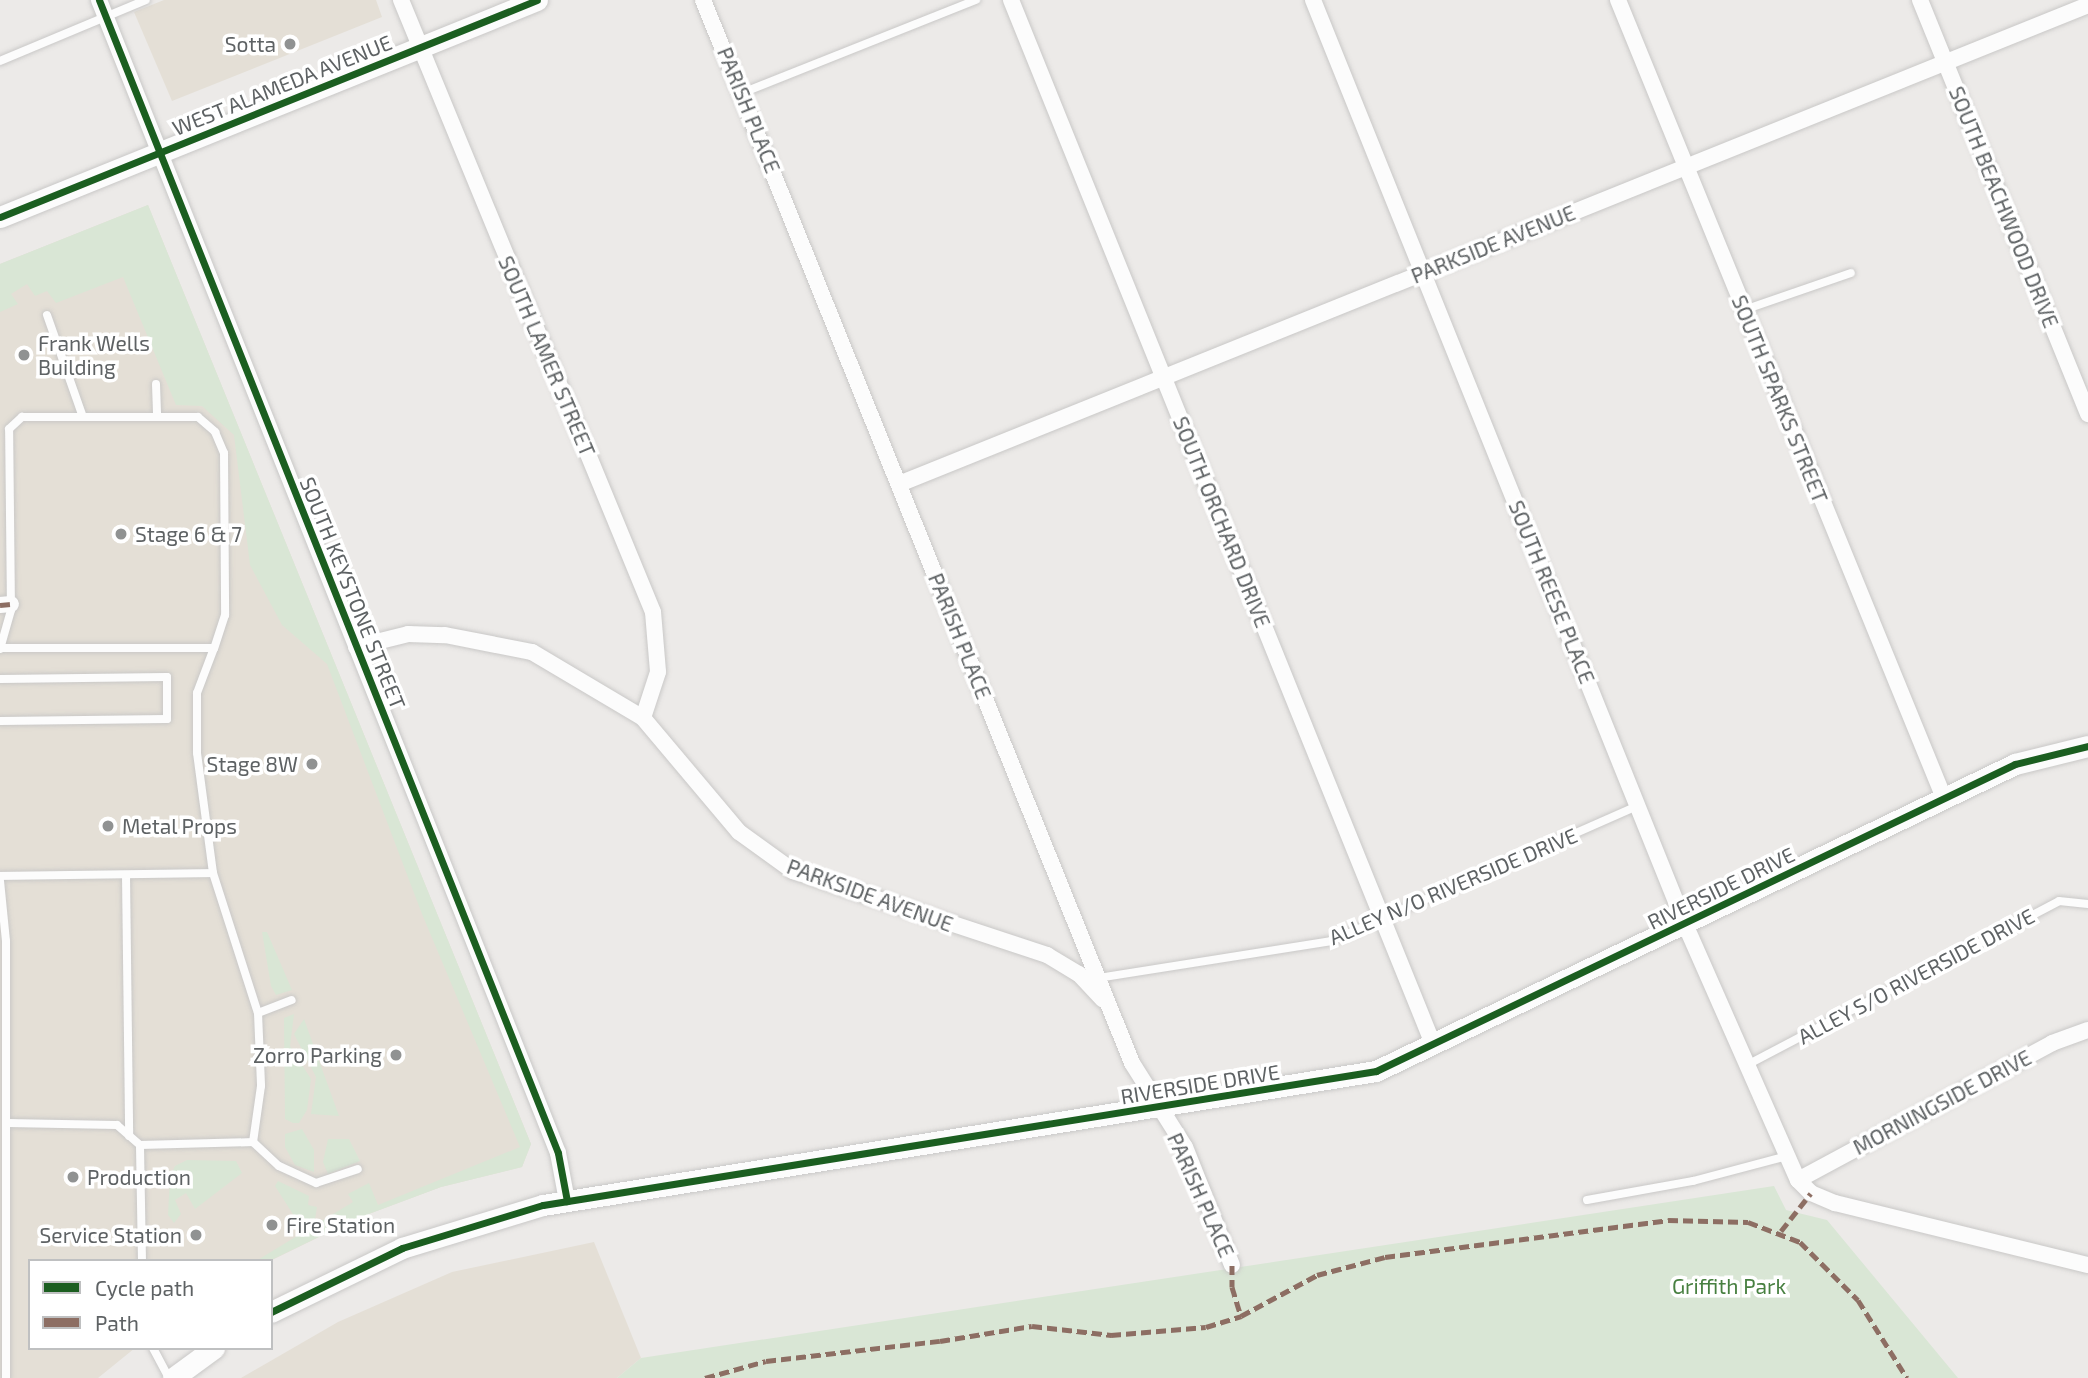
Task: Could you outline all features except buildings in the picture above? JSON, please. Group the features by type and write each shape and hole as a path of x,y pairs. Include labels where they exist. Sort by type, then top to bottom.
{"main road":[{"name":"WEST ALAMEDA AVENUE","path":"0,217 537,0"},
{"name":"RIVERSIDE DRIVE","path":"273,1310 402,1248 496,1217 567,1201 1353,1077 1433,1044 1944,798 2040,755 2088,746"},
{"path":"171,1378 211,1350"}],"street":[{"name":"SOUTH KEYSTONE STREET","path":"99,0 158,154 558,1153 567,1201"},
{"name":"SOUTH LAMER STREET","path":"401,0 653,612 658,672 643,718"},
{"name":"PARISH PLACE","path":"703,0 1132,1063 1185,1147 1232,1265"},
{"name":"SOUTH ORCHARD DRIVE","path":"1011,0 1380,919 1433,1044"},
{"name":"SOUTH REESE PLACE","path":"1313,0 1685,924 1798,1180"},
{"name":"SOUTH SPARKS STREET","path":"1618,0 1944,798"},
{"name":"SOUTH BEACHWOOD DRIVE","path":"1920,0 2088,414"},
{"name":"PARKSIDE AVENUE","path":"899,484 2088,5"},
{"name":"PARKSIDE AVENUE","path":"356,647 408,634 445,635 532,652 643,718 739,832 793,872 1046,956 1079,974 1110,1007"},
{"name":"MORNINGSIDE DRIVE","path":"1798,1180 2052,1043 2088,1030"},
{"path":"1798,1180 1811,1193 1835,1203 2088,1265"}],"lane":[{"path":"0,61 146,0"},
{"path":"742,93 976,0"},
{"path":"1744,310 1851,273"},
{"path":"47,315 83,417"},
{"path":"156,384 157,417"},
{"path":"214,648 0,648 6,605 9,429 22,417 198,417 215,432 224,453 225,615 214,648 197,693 197,753 214,873 258,1013 261,1086 253,1142"},
{"path":"0,678 167,677 167,719 0,721"},
{"name":"ALLEY N/O RIVERSIDE DRIVE","path":"1098,978 1323,943 1637,806"},
{"path":"6,1378 2,1281 3,1135 7,1123 0,878 214,873"},
{"path":"125,876 129,1136"},
{"name":"ALLEY S/O RIVERSIDE DRIVE","path":"1747,1065 2059,901 2088,904"},
{"path":"258,1013 292,1000"},
{"path":"7,1123 117,1125 140,1145 253,1142 303,1180 330,1181 358,1169"},
{"path":"140,1145 142,1259"},
{"path":"1587,1200 1693,1181 1787,1156"},
{"path":"154,1350 171,1378"}],"shaded area":[{"path":"164,0 376,0 382,17 172,101 134,12"},
{"path":"148,205 531,1144 522,1167 441,1187 358,1218 273,1260 28,1259 28,1350 133,1350 98,1378 0,1378 0,264"},
{"path":"594,1242 641,1358 617,1378 241,1378 338,1322 452,1272"}],"green space":[{"path":"148,205 531,1144 522,1167 441,1187 358,1218 273,1259 259,1259 353,1202 348,1194 369,1183 378,1205 520,1147 422,914 327,664 282,625 250,565 234,435 202,406 176,405 123,277 56,303 47,291 35,296 27,284 11,294 18,304 0,312 0,264"},
{"path":"262,932 267,932 292,990 276,995 271,986"},
{"path":"294,1014 290,1046 311,1079 307,1110 299,1123 285,1119 284,1018"},
{"path":"304,1019 339,1116 311,1114 316,1077 294,1034"},
{"path":"302,1129 314,1150 314,1172 295,1165 285,1147 285,1134"},
{"path":"328,1139 349,1139 360,1161 328,1174 323,1162"},
{"path":"187,1160 236,1161 242,1173 195,1209 186,1193 175,1200 181,1214 174,1223 168,1215 170,1177 175,1166"},
{"path":"278,1181 309,1196 308,1205 317,1207 315,1219 303,1230 275,1186"},
{"name":"Griffith Park","path":"1774,1186 1786,1210 1827,1220 1958,1378 617,1378 641,1358"}],"marked path":[{"path":"0,605 11,604"},
{"path":"1781,1231 1811,1193"},
{"path":"705,1378 766,1361 940,1341 1032,1326 1111,1335 1206,1327 1241,1316 1317,1275 1385,1257 1668,1220 1748,1222 1800,1242 1858,1300 1907,1378"},
{"path":"1232,1265 1232,1287 1241,1316"}],"cycle path":[{"path":"99,0 558,1153 567,1201"},
{"path":"0,217 537,0"},
{"path":"273,1311 402,1248 543,1205 1376,1071 2015,764 2088,746"}],"place":[{"name":"Sotta","path":"290,44"},
{"name":"Frank Wells Building","path":"24,355"},
{"name":"Stage 6 & 7","path":"121,534"},
{"name":"Stage 8W","path":"312,764"},
{"name":"Metal Props","path":"108,826"},
{"name":"Zorro Parking","path":"396,1055"},
{"name":"Production","path":"73,1177"},
{"name":"Fire Station","path":"272,1225"},
{"name":"Service Station","path":"196,1235"}]}
